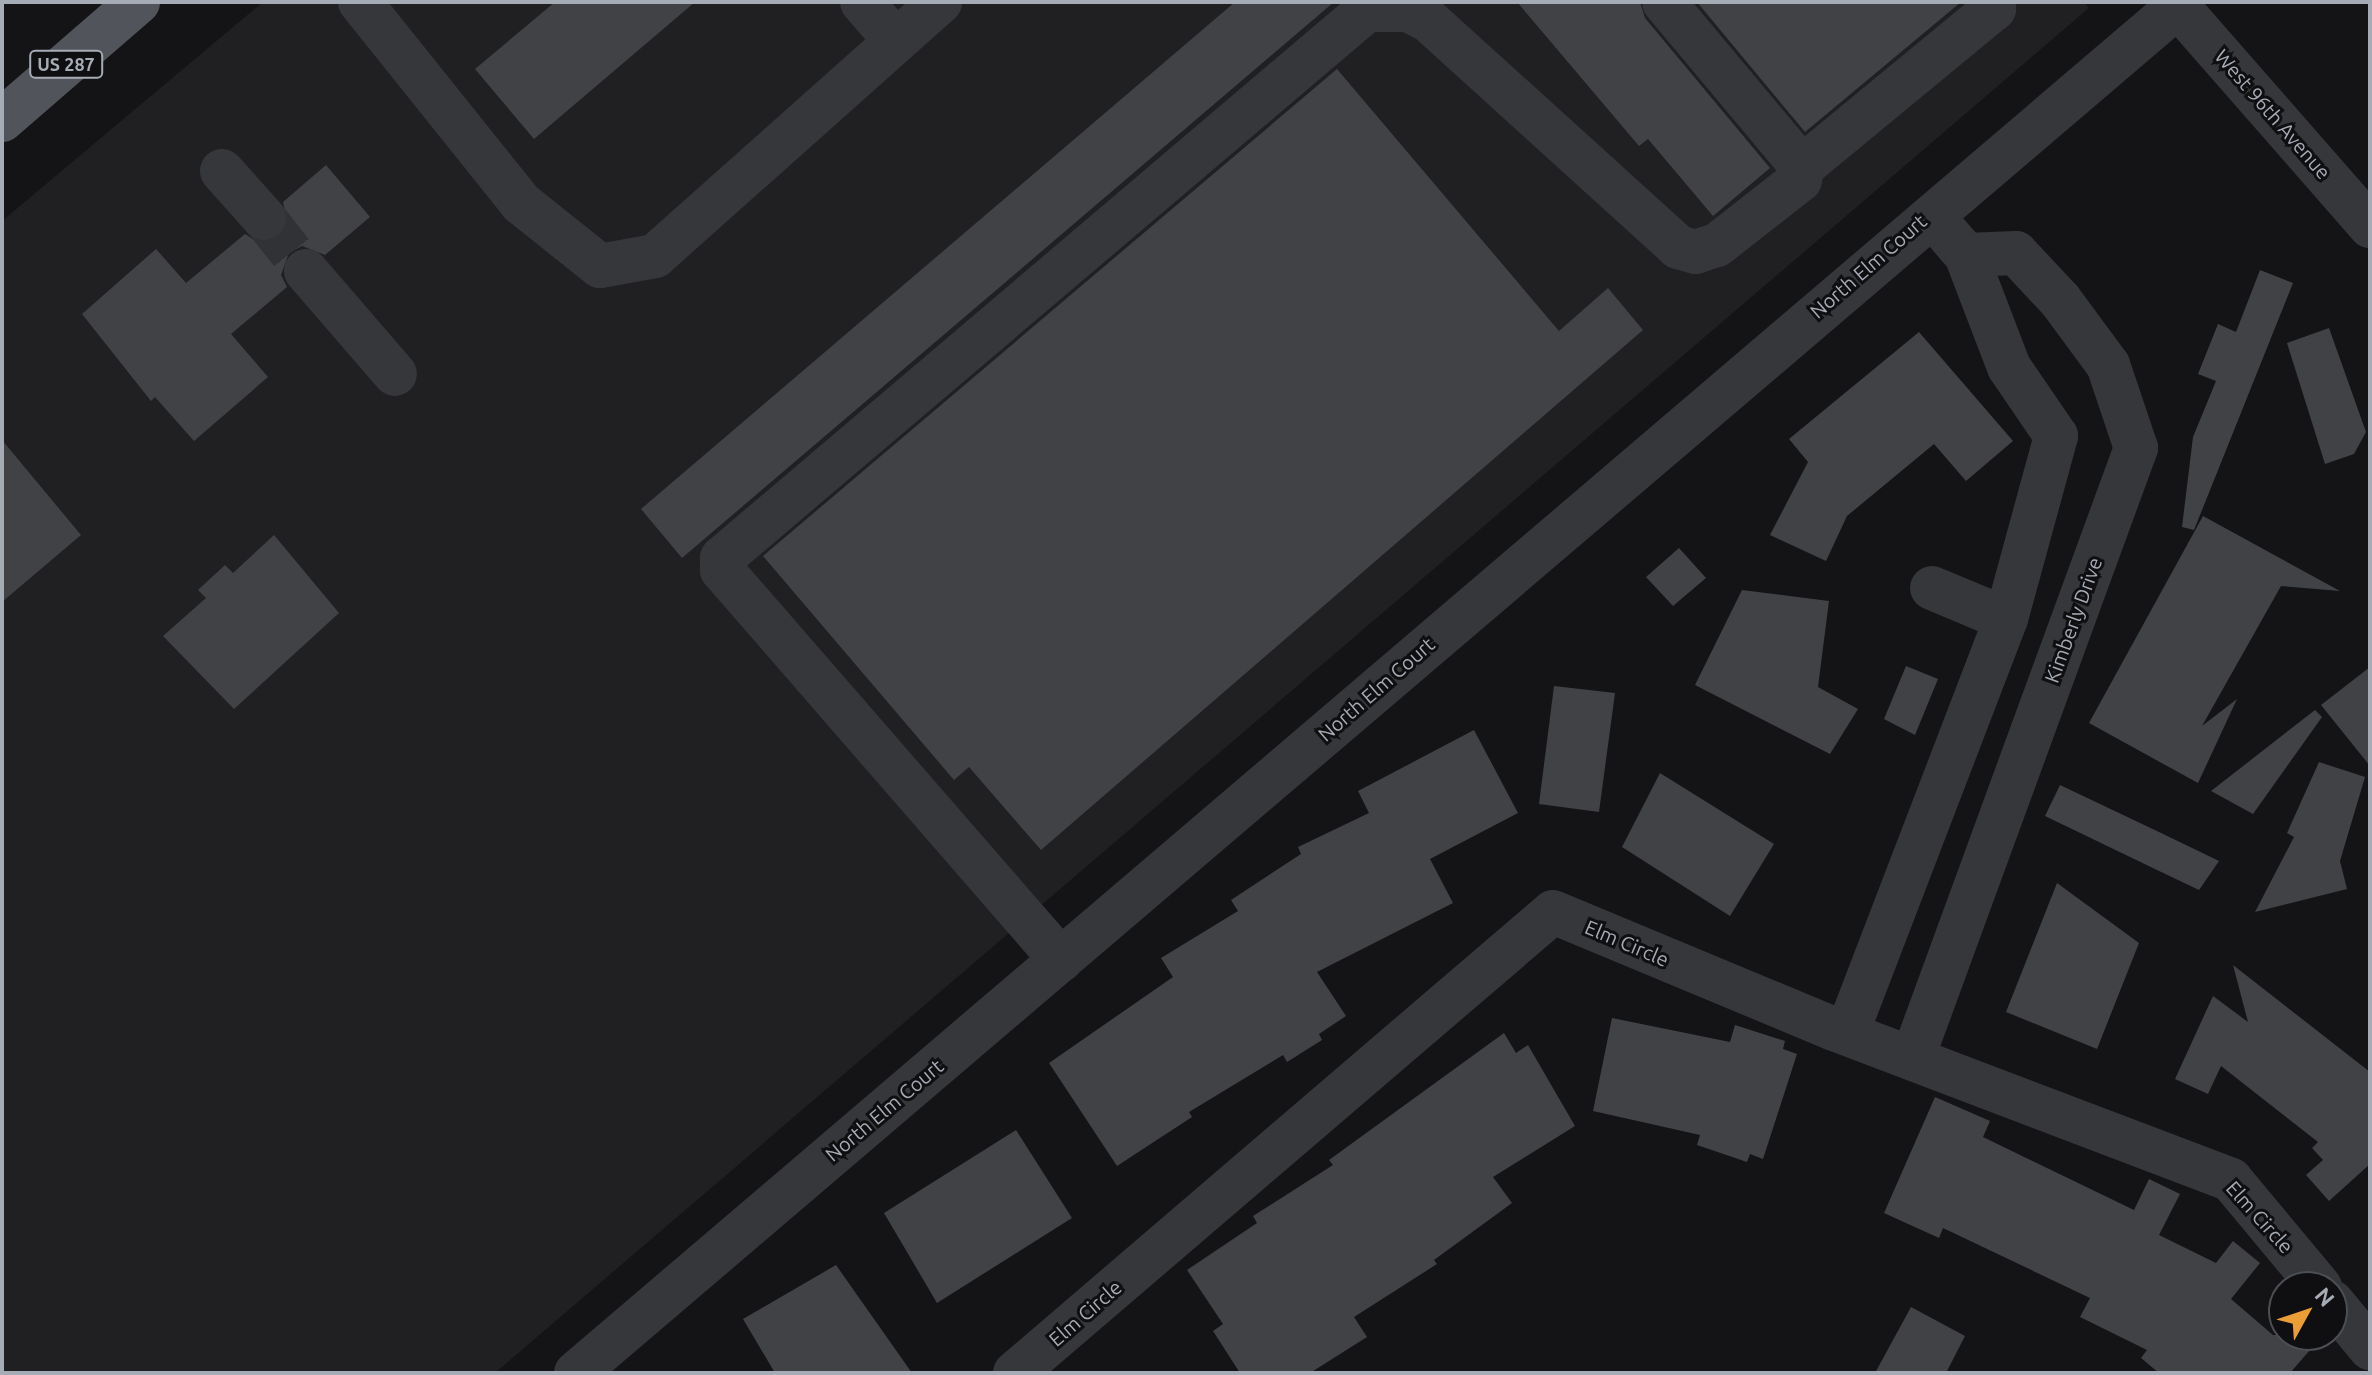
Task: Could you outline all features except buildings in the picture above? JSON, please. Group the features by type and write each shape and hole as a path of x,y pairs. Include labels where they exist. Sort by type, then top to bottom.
{"main road":[{"name":"US 287","path":"2,120 138,4"}],"street":[{"path":"360,2 521,203 600,266 655,256 940,2"},
{"path":"862,2 895,40"},
{"path":"1664,2 1802,167"},
{"path":"1061,960 722,570 722,558 1367,10 1408,10 1428,20 1678,247 1695,252 1745,228 1800,180 1802,167 1994,9 1988,2"},
{"name":"North Elm Court","path":"576,1373 2176,4"},
{"name":"West 96th Avenue","path":"2176,4 2370,226"},
{"path":"222,171 264,218"},
{"path":"1847,1033 2006,619 2056,436 2009,367 1966,255 1930,213"},
{"name":"Kimberly Drive","path":"1913,1057 2136,448 2108,365 2060,300 2016,253 1966,255"},
{"path":"306,271 395,374"},
{"path":"1932,588 2006,619"},
{"name":"Elm Circle","path":"1015,1373 1553,912 1847,1033 2231,1180 2307,1271"},
{"path":"2348,1321 2370,1348"}],"shaded area":[{"path":"263,2 2084,2 2089,8 495,1373 2,1373 2,221"}],"tunnel":[{"path":"264,218 306,271"}]}
